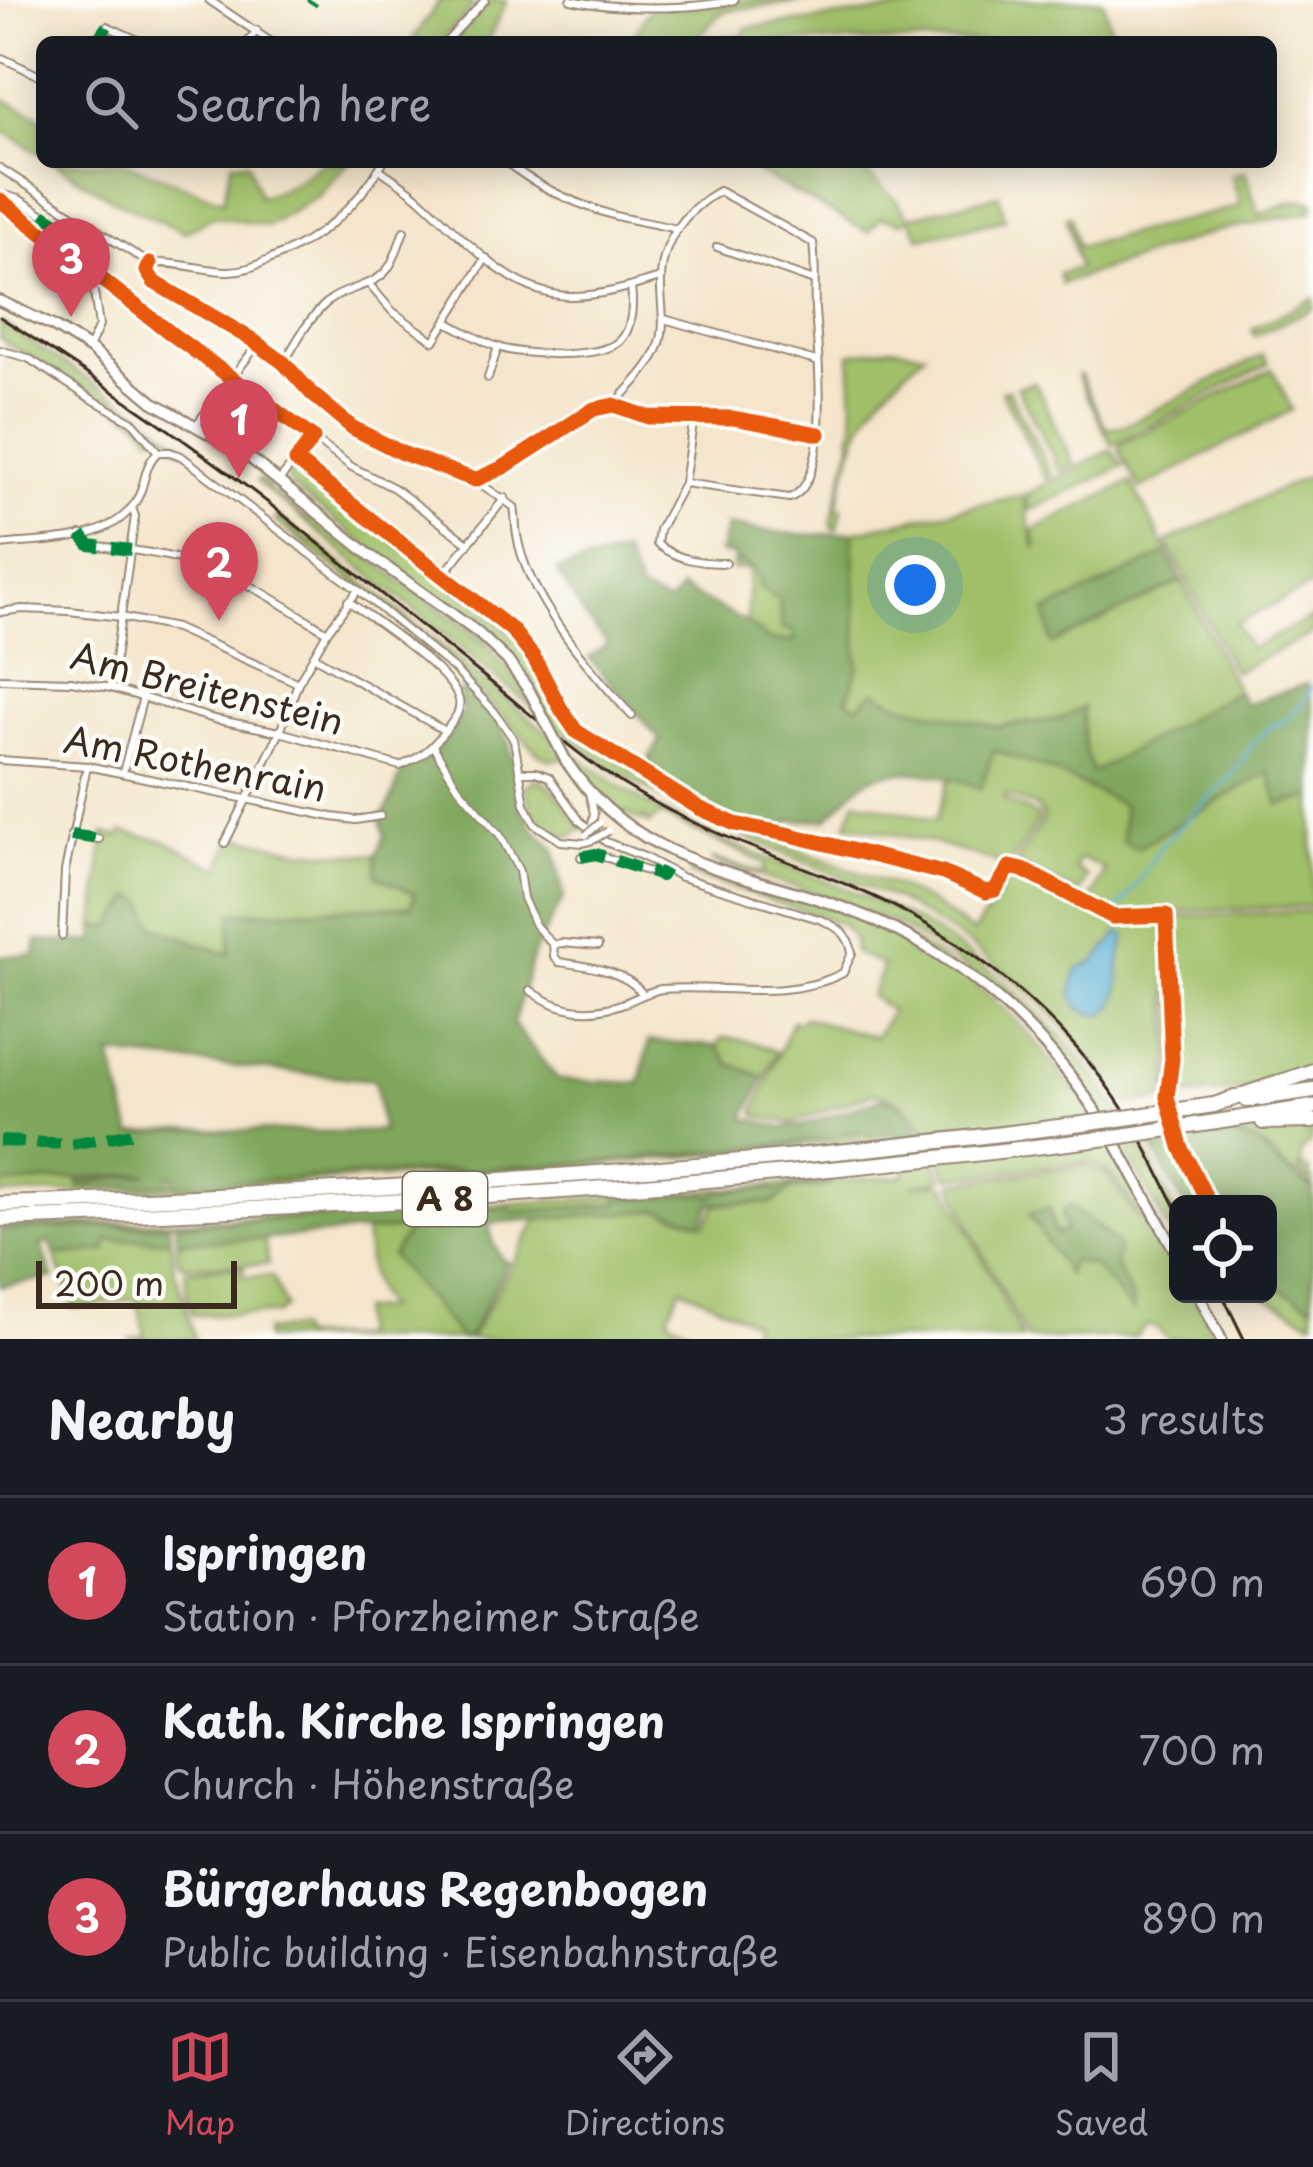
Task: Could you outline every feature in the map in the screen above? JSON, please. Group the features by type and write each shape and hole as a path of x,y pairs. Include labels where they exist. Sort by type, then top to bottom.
{"highway":[{"path":"1214,1106 1313,1071"},
{"name":"A 8","path":"0,1204 470,1183 695,1167 887,1148 1313,1090"},
{"name":"A 8","path":"0,1219 523,1195 889,1165 1313,1107"},
{"path":"1216,1122 1313,1121"}],"main road":[{"path":"0,301 89,348 153,402 245,454 371,556 478,632 530,692 566,761 589,793 621,823 683,857 874,920 916,941 979,983 1039,1038 1077,1083 1169,1240"},
{"path":"1203,1303 1221,1339"}],"street":[{"path":"209,0 264,36"},
{"path":"452,36 485,0"},
{"path":"571,0 617,6 734,0"},
{"path":"100,36 107,26 129,36"},
{"path":"252,36 257,30"},
{"path":"0,57 36,74"},
{"path":"0,168 150,264 239,271 286,253 345,213 379,168"},
{"path":"383,168 520,283 566,296 599,294 660,278"},
{"path":"515,168 574,201 676,229"},
{"path":"614,405 659,346 664,319 660,278 676,229 700,204 719,191 813,243 822,396 819,434 800,495 790,498 684,483"},
{"path":"0,197 232,379 352,467 394,488 469,543"},
{"path":"0,197 19,199 104,253 91,272 99,326 89,348"},
{"path":"284,363 324,305 389,269 404,231"},
{"path":"717,247 814,281"},
{"path":"368,283 392,311 434,341 486,258"},
{"path":"150,264 147,271 154,282 284,363 353,428 402,453 475,480 505,498 514,507 524,561 549,614 632,716"},
{"path":"447,322 514,352 605,350 627,331 631,287"},
{"path":"664,319 818,362"},
{"path":"196,425 258,344"},
{"path":"488,378 498,347"},
{"path":"0,350 28,358 133,422 158,452"},
{"path":"475,480 594,410 614,405 648,417 733,418 819,434"},
{"path":"694,417 684,483 658,530 657,544 677,556 726,563"},
{"path":"279,481 313,438"},
{"path":"0,545 81,536 107,527 132,508 148,462 158,452 181,456 435,652 494,711 514,740 530,816 551,837 572,842 621,823"},
{"path":"296,461 444,574 525,644"},
{"path":"444,574 505,498"},
{"path":"111,688 135,516 132,508"},
{"path":"81,536 89,545 177,559 225,574 327,632"},
{"path":"225,843 280,732 298,683 358,590"},
{"path":"348,601 396,635 448,683 459,701 459,713 433,746 458,787 500,835 519,872 523,898 535,925 553,945 554,956 559,962 628,980 642,993"},
{"path":"0,612 22,609 121,617 176,628 298,683"},
{"path":"313,656 445,730"},
{"name":"Am Breitenstein","path":"0,679 71,681 111,688 400,766 433,746"},
{"path":"123,772 143,697"},
{"name":"Am Rothenrain","path":"0,760 123,772 356,820 380,816"},
{"path":"62,936 65,871 87,766"},
{"path":"521,772 549,776 574,813 606,842 696,883 822,920 846,935 852,953 843,973 796,988 673,988 642,993 611,1007 568,1010 530,990"},
{"path":"589,793 597,821"},
{"path":"590,835 597,821 610,814"},
{"path":"71,835 99,839"},
{"path":"581,857 596,854 661,876 665,869"},
{"path":"553,945 598,946"}],"green space":[{"path":"440,0 469,0 473,7 446,36 415,36"},
{"path":"491,0 507,0 490,36 456,36"},
{"path":"743,0 813,0 724,11 698,36 634,36 649,10"},
{"path":"950,0 1103,0 1112,36 732,36 745,35 746,28 949,4"},
{"path":"0,97 36,115 36,151 0,129"},
{"path":"63,168 138,168 223,201 231,168 250,168 259,197 292,185 315,168 344,168 318,196 268,226 214,216 185,232 117,202"},
{"path":"861,168 909,217 999,195 1005,219 920,238 909,218 902,223 881,217 868,232 751,169"},
{"path":"1245,172 1259,215 1294,201 1313,201 1313,211 1217,231 1061,284 1059,274 1079,268 1066,217 1070,216 1078,247 1240,206 1232,175"},
{"path":"1313,298 1313,308 1255,336 1252,329"},
{"path":"0,322 187,447 184,451 162,436 151,435 139,420 9,345 0,338"},
{"path":"892,347 925,353 865,419 847,468 837,506 842,509 838,528 834,529 831,523 853,440 850,354"},
{"path":"1263,355 1268,364 1112,445 1077,376 1107,429 1126,425"},
{"path":"1272,369 1292,410 1140,489 1120,445"},
{"path":"1035,382 1074,464 1060,471 1017,387"},
{"path":"1008,389 1052,475 1046,479 1001,391"},
{"path":"1111,450 1123,466 1029,511 1027,494"},
{"path":"298,467 311,476 308,481 371,530 375,526 496,620 526,649 575,732 690,806 896,886 973,933 1013,871 1113,919 1131,919 1133,926 1165,919 1170,1058 1165,1099 1126,1103 1033,995 969,944 896,899 699,819 610,768 530,705 542,701 511,659 290,486 288,477"},
{"path":"1313,474 1313,585 1236,624 1250,649 1313,617 1313,633 1234,672 1167,542"},
{"path":"259,479 308,521 320,520 485,644 510,670 530,705 257,482"},
{"path":"1131,482 1168,553 1047,611 1052,643 1182,581 1237,691 1091,774 1082,708 1061,719 996,727 902,705 874,691 858,706 847,700 858,668 853,532 1023,495 1035,548 1033,530"},
{"path":"278,516 313,540 560,743 627,791 709,834 894,910 972,957 1008,985 1073,1049 1127,1123 1168,1195 1169,1231 1097,1099 1050,1043 991,986 895,924 712,859 764,873 765,864 751,857 660,815 648,824 644,818 622,815 603,801 570,757 551,760 539,754 435,646 275,521"},
{"path":"727,525 790,534 853,532 858,668 847,699 857,706 874,691 902,705 996,727 1061,719 1083,707 1083,740 1092,773 1237,691 1245,704 1307,684 1313,710 1313,797 1279,805 1269,772 1137,848 1123,842 1123,805 994,750 981,788 925,773 895,772 868,780 827,819 788,821 781,829 708,809 645,766 660,740 589,658 608,644 582,613 557,570 623,553 640,590 669,604 681,589 747,623 769,641 795,641 794,631 782,628 779,601 761,588 753,569 734,561 735,556 720,553"},
{"path":"1168,553 1182,581 1052,644 1046,612"},
{"path":"734,561 753,569 761,588 780,601 782,627 794,631 795,641 769,641 747,623 749,569 732,569"},
{"path":"467,687 494,715 509,742 522,808 534,829 554,848 564,897 533,954 513,1024 558,1080 640,1083 649,1041 717,1046 730,1064 764,1077 745,1118 783,1128 804,1125 882,1098 905,1110 921,1132 873,1137 853,1132 751,1148 504,1168 174,1184 173,1175 168,1175 168,1184 79,1187 78,1183 148,1174 139,1174 0,1185 0,956 35,955 37,941 94,942 95,927 112,927 134,896 144,901 154,926 229,955 232,913 411,906 415,894 377,875 377,855 385,835 380,818 403,771 436,749 462,714 459,692","holes":["111,1055 375,1080 382,1130 179,1130 132,1135"]},
{"path":"993,750 1050,770 1123,805 1123,841 1137,847 1270,771 1279,805 1313,797 1313,906 1118,914 1090,901 1105,870 1083,859 1077,861 1076,869 1087,877 1079,894 1016,863 1044,819 1038,808 1006,795 1004,800 1039,819 1008,866 931,842 847,824 856,800 936,820 950,776"},
{"path":"536,779 557,794 584,829 569,837 538,820 526,786"},
{"path":"122,832 165,841 220,869 233,836 304,851 377,855 377,876 415,894 411,906 233,913 229,955 154,926 144,901 112,928 95,927 104,833 119,837"},
{"path":"692,867 862,918 932,953 975,983 1047,1055 1078,1096 1159,1229 1156,1232 1147,1224 1109,1174 1089,1161 950,1178 914,1114 890,1097 872,1093 792,1123 757,1116 755,1110 792,1021 800,1022 803,1017 875,1037 891,1011 871,996 883,966 854,952 854,939 842,924 690,874"},
{"path":"1313,911 1313,1068 1238,1091 1172,1097 1169,917"},
{"path":"722,1038 777,1052 764,1077 729,1064 717,1046"},
{"path":"1313,1123 1313,1136 1301,1152 1298,1169 1302,1174 1303,1167 1310,1171 1305,1178 1313,1179 1313,1188 1261,1146 1229,1130"},
{"path":"864,1131 873,1139 582,1167 0,1195 0,1185 149,1173 79,1183 79,1187 569,1164 778,1145"},
{"path":"921,1132 943,1179 912,1186 947,1186 1022,1339 746,1339 753,1322 681,1287 668,1315 711,1339 470,1339 538,1219 661,1210 706,1224 716,1204 772,1203 793,1189 829,1186 513,1212 509,1208 0,1230 387,1212 905,1176 899,1134"},
{"path":"1229,1133 1255,1142 1313,1190 1313,1305 1277,1287 1277,1195 1178,1195 1151,1145"},
{"path":"1087,1165 1108,1176 1155,1243 1166,1242 1169,1303 1199,1303 1217,1339 1168,1339 1146,1325 1135,1337 1027,1339 975,1238 953,1183","holes":["1051,1213 1058,1235 1077,1214 1102,1230 1116,1244 1115,1264 1134,1302 1132,1309 1094,1266 1071,1260 1068,1272 1029,1214"]},
{"path":"720,1171 392,1196 0,1212 325,1197"},
{"path":"831,1182 793,1189 772,1203 711,1203 702,1223 661,1210 488,1223 502,1260 508,1262 467,1339 461,1339 391,1256 410,1228 182,1241 177,1245 176,1224 509,1208 513,1212 617,1204 618,1200 710,1197 719,1192 780,1191"},
{"path":"1070,1206 1116,1244 1115,1264 1134,1302 1133,1311 1094,1266 1072,1260 1067,1274 1029,1214 1049,1208 1058,1234 1065,1230 1062,1212"},
{"path":"169,1225 170,1239 107,1240 107,1250 55,1256 50,1243 41,1244 53,1278 0,1286 0,1230"},
{"path":"412,1228 391,1256 461,1339 265,1339 265,1331 296,1329 301,1338 359,1337 360,1311 386,1308 372,1282 365,1232"},
{"path":"170,1239 195,1339 128,1339 145,1336 137,1299 74,1308 55,1256 106,1250 107,1240"},
{"path":"264,1239 269,1264 179,1263 177,1245 182,1241"},
{"path":"244,1268 242,1277 272,1276 285,1307 277,1314 193,1315 185,1271"},
{"path":"1277,1287 1313,1305 1313,1322 1277,1302"}],"water":[{"path":"1120,932 1126,935 1113,1006 1100,1015 1077,1007 1072,992 1076,973 1096,961"}],"waterway":[{"path":"1118,908 1162,845 1230,777 1257,739 1302,704 1313,686"}],"railway":[{"path":"0,317 243,483 603,771 693,822 893,906 975,956 1048,1017 1080,1052 1136,1130 1170,1195"},
{"path":"1226,1303 1244,1339"}],"marked path":[{"path":"100,36 107,26"},
{"path":"43,214 104,253"},
{"path":"208,409 247,435"},
{"path":"81,535 89,545 131,550"},
{"path":"71,835 99,839"},
{"path":"581,857 596,854 661,876 665,869"},
{"path":"0,1141 71,1144 133,1133"}],"cycle path":[{"path":"0,200 313,438 296,461 512,630 576,731 699,808 735,824 943,873 986,892 995,890 1010,867 1113,917 1166,915 1172,1059 1167,1097 1181,1147 1205,1195"},
{"path":"150,264 147,271 154,282 284,363 353,428 402,453 475,480 504,467 594,409 614,405 648,417 733,418 819,434"}],"place":[{"name":"Bürgerhaus Regenbogen","path":"71,317"},
{"name":"Ispringen","path":"239,478"},
{"name":"Kath. Kirche Ispringen","path":"219,621"}]}
